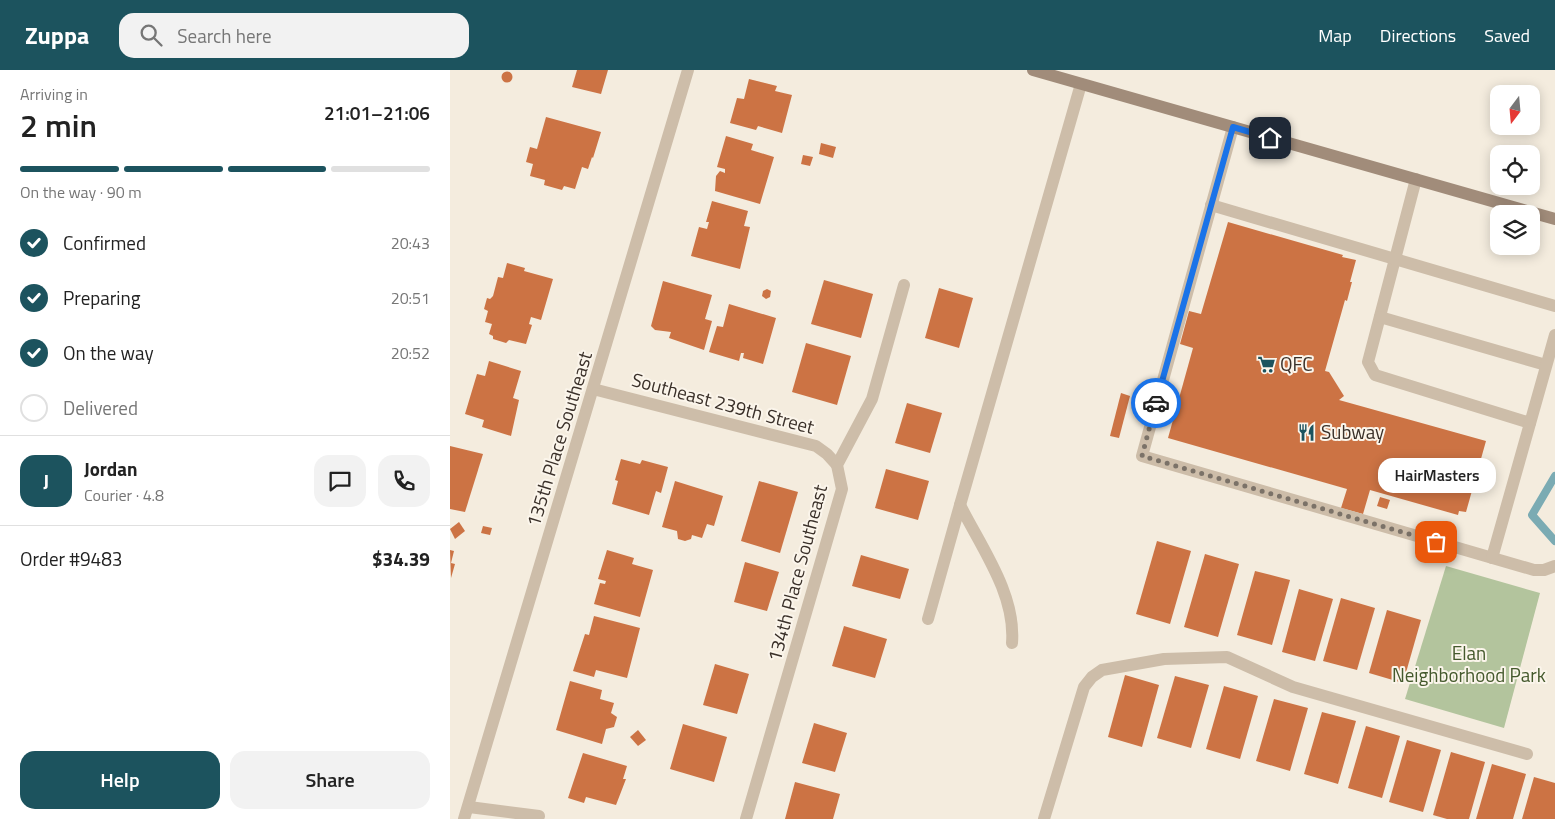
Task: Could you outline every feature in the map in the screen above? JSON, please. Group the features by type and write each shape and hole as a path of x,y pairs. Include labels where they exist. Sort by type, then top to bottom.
{"main road":[{"path":"1033,70 1555,219"}],"street":[{"name":"135th Place Southeast","path":"466,813 688,70"},
{"path":"928,619 1082,84"},
{"path":"1233,127 1142,456 1534,570 1544,570 1555,566"},
{"path":"1416,179 1368,362 1375,375 1530,423"},
{"path":"1211,205 1555,306"},
{"name":"134th Place Southeast","path":"746,819 842,489 837,465 872,399 904,285"},
{"path":"1380,317 1546,365"},
{"path":"1492,558 1555,335"},
{"name":"Southeast 239th Street","path":"593,389 816,446 837,465"},
{"path":"960,506 1008,599 1012,616 1012,643"},
{"path":"1044,819 1084,686 1102,670 1164,659 1227,657 1293,687 1527,754"},
{"path":"466,813 539,816"}],"green space":[{"name":"Elan Neighborhood Park","path":"1446,566 1540,593 1504,728 1405,699"}],"building":[{"path":"577,70 608,70 601,94 572,87"},
{"path":"505,72 509,72 512,77 511,81 505,82 502,79 502,75"},
{"path":"749,79 777,86 775,91 792,95 782,133 758,126 756,130 730,123 737,98 744,99"},
{"path":"546,117 601,132 588,169 582,167 575,189 564,186 562,190 544,185 545,180 530,176 533,164 526,162 530,147 537,149"},
{"path":"726,136 753,144 751,150 774,157 760,204 715,191 716,176 720,171 725,173 725,169 717,167"},
{"path":"821,143 836,147 833,158 819,154"},
{"path":"803,155 813,157 810,166 801,164"},
{"path":"712,201 748,211 744,226 750,227 740,269 691,256 699,227 707,229 709,222 706,222"},
{"path":"1228,222 1356,260 1347,301 1345,300 1325,371 1329,372 1344,396 1339,400 1486,441 1466,512 1459,511 1458,515 1370,490 1363,514 1341,508 1347,489 1168,438 1193,348 1180,344 1189,311 1201,314"},
{"path":"507,263 525,268 524,271 553,279 541,320 531,317 529,324 532,325 526,344 509,340 506,343 493,339 493,336 489,334 492,324 485,322 488,311 484,309 487,298 490,299 493,296 498,277 503,278"},
{"path":"824,280 873,294 861,338 811,324"},
{"path":"663,281 712,295 705,319 712,321 704,350 669,338 671,332 655,330 651,326"},
{"path":"939,288 973,298 959,348 925,338"},
{"path":"767,289 771,291 770,297 766,299 762,296 763,291"},
{"path":"729,304 776,318 763,364 743,358 744,353 741,353 739,361 709,352 717,326 723,327"},
{"path":"806,343 851,356 837,405 792,392"},
{"path":"489,361 521,371 513,398 519,400 511,436 482,427 484,420 465,414 477,374 485,376"},
{"path":"1121,393 1130,396 1119,438 1110,436"},
{"path":"907,403 942,413 930,453 895,443"},
{"path":"450,446 483,454 465,512 450,509"},
{"path":"621,459 640,464 642,460 668,467 661,493 656,491 649,515 612,504 618,481 615,480"},
{"path":"886,469 929,481 918,520 875,508"},
{"path":"675,481 723,496 714,526 707,524 702,538 692,535 691,539 685,541 678,539 677,531 662,527"},
{"path":"759,481 798,492 780,553 741,541"},
{"path":"1380,497 1390,500 1387,509 1377,506"},
{"path":"459,522 465,531 455,539 450,529"},
{"path":"483,526 492,528 490,535 481,533"},
{"path":"1157,541 1191,551 1170,624 1136,614"},
{"path":"450,550 454,551 451,563 455,564 451,578"},
{"path":"607,550 634,558 632,564 653,570 640,617 594,604 600,583 605,584 606,581 598,579"},
{"path":"1205,554 1239,564 1218,637 1184,627"},
{"path":"861,555 909,569 900,599 852,586"},
{"path":"745,562 779,572 767,611 734,602"},
{"path":"1255,571 1290,580 1272,645 1237,635"},
{"path":"1299,589 1333,599 1315,661 1282,652"},
{"path":"1341,598 1375,608 1357,670 1323,661"},
{"path":"1387,610 1421,620 1403,683 1369,673"},
{"path":"594,616 640,628 627,678 596,670 594,677 573,671 585,634 589,635"},
{"path":"844,626 887,639 875,678 832,666"},
{"path":"715,664 749,674 737,714 703,705"},
{"path":"1125,675 1159,685 1142,747 1108,737"},
{"path":"1175,676 1209,685 1191,748 1157,738"},
{"path":"570,681 602,690 600,699 614,703 611,713 617,717 614,727 606,729 602,744 556,730"},
{"path":"1224,686 1258,696 1240,759 1206,749"},
{"path":"1274,699 1308,708 1290,771 1256,761"},
{"path":"1322,712 1356,721 1338,784 1304,774"},
{"path":"814,723 847,733 835,772 802,763"},
{"path":"683,724 727,737 714,782 670,769"},
{"path":"1366,726 1400,736 1382,798 1348,788"},
{"path":"638,730 646,740 638,746 630,737"},
{"path":"1407,740 1441,750 1423,812 1389,802"},
{"path":"1451,752 1485,762 1469,819 1447,819 1433,815"},
{"path":"583,753 627,766 623,779 626,779 616,805 586,797 584,803 568,798"},
{"path":"1492,764 1526,774 1513,819 1476,819"},
{"path":"1534,777 1555,783 1555,819 1522,819"},
{"path":"795,782 840,794 833,819 785,819"}],"waterway":[{"path":"1555,476 1532,515 1555,541"}],"way so far":[{"path":"1156,403 1142,456 1436,542"}],"place":[{"name":"QFC","path":"1266,364"},
{"name":"Subway","path":"1307,432"},
{"name":"HairMasters","path":"1436,542"}],"route":[{"path":"1156,403 1233,127 1270,138"}]}
